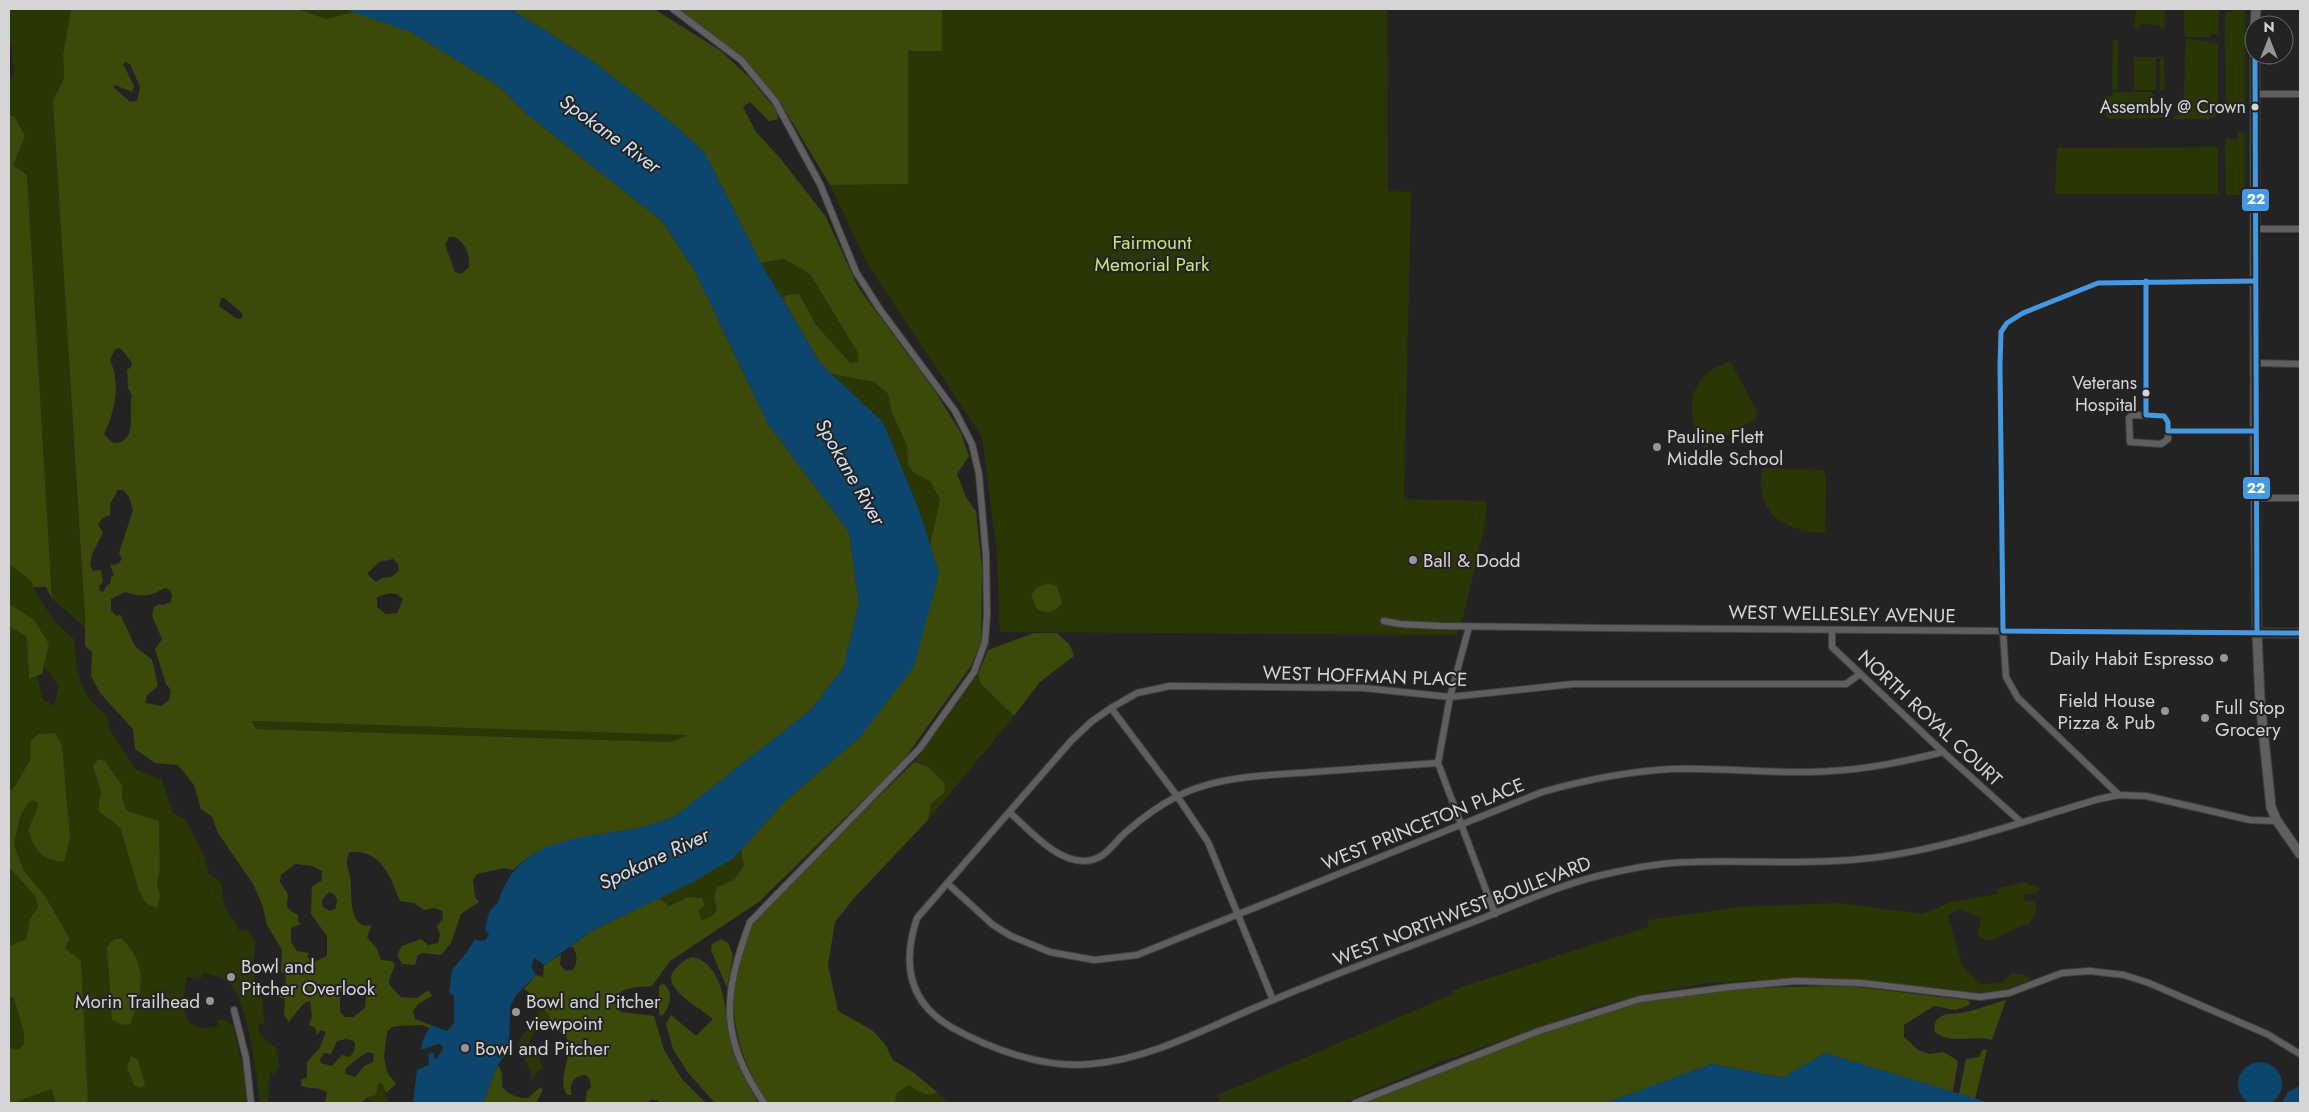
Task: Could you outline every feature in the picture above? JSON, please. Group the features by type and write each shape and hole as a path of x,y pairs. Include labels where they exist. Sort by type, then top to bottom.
{"main road":[{"path":"2255,65 2255,498 2260,700 2271,807 2277,821 2300,854"},
{"name":"WEST WELLESLEY AVENUE","path":"2257,632 2300,632"}],"street":[{"path":"673,9 741,60 775,101 820,184 856,272 879,308 954,411 972,444 977,466 986,555 987,615 985,642 974,672 920,748 750,922 735,966 728,998 734,1043 750,1082 764,1103"},
{"path":"2255,94 2300,94"},
{"path":"2255,229 2300,229"},
{"path":"2146,281 2146,415"},
{"path":"2255,364 2300,364"},
{"path":"2146,415 2164,416 2168,422 2168,439 2165,443 2130,442 2130,416 2146,415"},
{"path":"2168,431 2255,431"},
{"path":"2255,498 2300,498"},
{"name":"WEST WELLESLEY AVENUE","path":"1384,621 1400,624 1469,627 2257,632"},
{"path":"1469,627 1450,697 1438,764 1495,914"},
{"name":"NORTH ROYAL COURT","path":"1832,630 1832,647 1943,752 2021,822"},
{"path":"2003,631 2006,677 2018,698 2119,795"},
{"name":"WEST HOFFMAN PLACE","path":"947,883 1071,741 1091,722 1138,693 1170,686 1364,688 1450,697 1573,684 1846,684 1860,674"},
{"path":"1111,708 1177,796 1208,842 1273,1000"},
{"name":"WEST PRINCETON PLACE","path":"947,883 993,925 1011,936 1050,952 1094,960 1137,955 1542,792 1607,776 1674,769 1830,771 1889,766 1943,752"},
{"path":"1010,813 1059,854 1072,860 1086,861 1097,858 1109,851 1124,834 1177,796 1221,781 1272,775 1438,764"},
{"name":"WEST NORTHWEST BOULEVARD","path":"947,883 918,918 910,939 909,965 916,993 935,1017 996,1048 1056,1064 1089,1065 1122,1060 1172,1043 1273,1000 1558,888 1639,867 1692,862 1831,862 1908,854 2099,799 2119,795 2146,796 2250,820 2277,821"},
{"path":"1356,1103 1539,1031 1640,999 1730,987 1796,981 1861,983 1980,997 2009,993 2062,974 2090,971 2124,975 2149,983 2267,1034 2300,1054"},
{"path":"234,1010 246,1058 251,1103"}],"green space":[{"path":"9,9 71,9 63,55 64,78 53,101 85,627 52,599 27,175 13,165 14,116 9,116 9,80 14,76 11,43 9,43"},
{"path":"71,9 297,9 326,19 354,12 411,32 499,86 527,114 662,221 695,271 768,424 849,532 859,603 844,667 811,710 677,815 657,823 550,846 531,856 513,870 504,868 477,874 473,880 475,897 479,902 461,914 451,943 441,955 422,953 418,955 415,965 402,964 397,955 402,946 421,939 428,945 438,943 440,935 437,926 443,919 442,911 435,908 424,910 414,903 400,901 388,874 377,860 370,855 350,852 347,865 351,882 351,899 354,913 360,923 365,926 372,925 367,937 377,949 381,960 391,961 395,964 389,981 390,984 401,997 417,998 428,990 432,996 418,1004 413,1011 415,1019 431,1025 429,1028 422,1025 399,1026 392,1027 387,1032 384,1056 387,1072 396,1084 386,1093 382,1083 378,1084 376,1095 366,1098 362,1103 325,1103 327,1092 302,1086 301,1080 307,1077 307,1062 319,1049 326,1032 321,1030 317,1035 315,1028 309,1025 312,1016 310,1001 303,1004 289,1022 284,1015 285,999 275,996 274,990 286,985 285,974 281,972 282,950 267,925 262,904 253,884 218,833 212,817 201,809 194,785 178,765 155,763 135,749 133,729 100,693 91,676 92,652 85,646 85,620 53,101 64,78 63,55","holes":["125,62 130,64 140,87 137,101 130,102 113,87 115,85 132,92 134,86 123,64","449,237 455,237 462,243 468,257 469,267 461,274 455,272 445,245","221,298 224,298 242,313 242,318 237,319 219,306","120,348 131,361 132,366 127,370 128,388 132,396 131,424 127,437 113,443 104,434 114,407 116,388 110,360 115,349","118,490 123,490 129,497 133,510 119,553 122,559 118,564 110,565 114,575 111,577 110,584 107,585 103,592 100,591 99,586 103,582 101,570 93,571 90,565 92,554 103,533 98,524 103,518 110,515 110,504","393,559 398,564 399,570 392,577 382,578 376,582 367,574 379,562","165,588 170,590 172,596 171,602 154,607 152,616 162,639 155,649 166,684 171,690 169,700 161,706 145,703 147,695 158,686 152,660 135,646 120,614 117,616 111,611 111,599 125,592 136,595 150,595","390,593 397,594 403,599 397,613 386,614 377,607 377,597","252,721 687,735 672,742 256,729","295,864 312,866 322,871 322,880 312,887 311,914 327,936 327,956 316,961 307,957 309,953 297,951 291,942 291,928 301,924 298,921 298,915 287,906 287,892 280,882 281,875","329,892 334,894 337,900 336,908 330,911 323,907 322,900","363,985 367,988 365,1008 353,1017 344,1017 340,1011 340,992 350,987","347,1039 354,1041 355,1048 353,1054 349,1057 342,1055 332,1066 321,1063 320,1059 324,1053 331,1054 337,1041","368,1052 374,1054 373,1062 364,1066 355,1077 346,1074 345,1070"]},
{"path":"297,9 344,9 354,12 326,19"},
{"path":"511,9 654,9 721,51 750,78 776,110 778,119 769,121 750,102 743,107 756,132 781,159 826,217 858,287 935,391 961,433 969,456 957,474 966,497 976,511 982,568 981,642 971,666 902,762 760,901 670,961 652,986 626,989 615,999 616,1006 621,1012 654,1016 664,1050 682,1079 706,1103 659,1103 657,1100 650,1100 648,1103 585,1103 587,1091 591,1087 589,1078 585,1075 573,1081 571,1084 572,1095 567,1095 563,1080 569,1049 565,1034 552,1030 548,1026 550,1017 544,1009 538,1006 535,997 524,989 536,975 543,977 544,965 561,954 560,965 566,971 573,970 576,964 576,957 574,948 570,947 592,931 659,898 669,906 687,897 702,898 705,905 699,910 701,921 712,916 717,910 714,898 716,888 735,879 744,865 741,850 784,802 860,737 939,573 930,545 940,500 930,481 914,473 908,465 907,446 892,413 888,394 874,382 832,374 820,363 782,298 786,295 799,294 817,326 850,363 858,362 858,353 810,274 784,259 761,263 704,152 672,123 591,60"},
{"path":"678,9 942,9 942,51 908,51 908,184 830,185 780,102 743,57"},
{"name":"Fairmount Memorial Park","path":"942,9 1387,9 1388,191 1411,192 1404,499 1487,501 1485,526 1462,621 1456,635 1000,632 997,553 982,437 868,265 830,185 908,184 908,51 942,51"},
{"path":"2136,9 2165,9 2165,29 2160,28 2160,25 2140,24 2139,29 2134,29"},
{"path":"2184,9 2219,9 2218,34 2211,34 2210,37 2186,37 2184,34"},
{"path":"2233,9 2245,9 2245,111 2226,113 2225,17 2226,12 2232,12"},
{"path":"2186,39 2218,43 2218,108 2216,116 2209,119 2174,119 2173,116 2183,114"},
{"path":"2113,40 2118,40 2118,90 2112,89"},
{"path":"2134,57 2164,57 2165,89 2160,90 2160,58 2156,58 2156,90 2134,90"},
{"path":"2113,92 2153,92 2153,114 2164,115 2163,118 2111,119 2106,116 2105,97 2112,96"},
{"path":"9,116 14,116 25,136 13,165 27,175 52,599 46,587 34,587 30,580 9,564"},
{"path":"2237,130 2245,134 2245,193 2243,195 2226,195 2225,139 2239,139"},
{"path":"2218,147 2218,194 2055,194 2057,148"},
{"path":"784,259 810,274 858,353 858,362 850,364 828,340 799,294 786,295 782,298 761,263"},
{"path":"1730,361 1758,413 1755,419 1704,448 1693,419 1692,408 1695,389 1709,372"},
{"path":"832,374 874,382 888,394 892,413 907,446 908,465 914,473 930,481 940,500 930,545 919,510 883,422"},
{"path":"1762,468 1822,470 1826,475 1825,533 1795,528 1777,519 1770,512 1761,489"},
{"path":"9,564 30,580 39,598 57,624 74,639 76,662 84,690 97,707 106,714 111,733 137,770 162,780 173,813 185,819 205,857 209,874 221,884 224,903 229,914 240,931 247,929 255,942 254,962 246,959 244,964 254,976 255,989 262,999 265,1026 258,1022 260,1035 277,1049 279,1067 274,1074 270,1072 268,1103 259,1103 246,1021 235,992 229,983 223,979 204,973 200,979 187,977 184,997 186,1015 189,1022 196,1026 205,1028 218,1026 217,1020 219,1020 226,1021 233,1026 244,1072 248,1103 87,1103 81,961 65,948 70,939 45,896 24,871 14,845 20,817 28,803 33,799 37,802 38,807 28,831 51,861 30,760 13,789 9,791 9,626 27,637 29,679 37,676 43,700 54,706 59,686 44,666 49,644 9,604","holes":["122,786 122,798 127,811 159,821 160,869 157,883 160,896 138,888 121,830 98,810 101,791"]},
{"path":"1048,583 1057,586 1062,603 1056,609 1048,612 1037,609 1031,595 1036,588"},
{"path":"9,604 34,620 49,644 42,674 29,679 27,637 9,626"},
{"path":"1034,633 1057,633 1070,645 1074,656 1040,682 1014,716 980,683 978,674 988,650"},
{"path":"978,674 980,683 1014,716 928,820 931,804 944,793 914,762"},
{"path":"252,721 688,734 673,742 256,729"},
{"path":"55,733 62,745 70,839 64,862 44,857 33,844 28,830 38,807 37,802 33,800 28,803 20,817 14,845 24,871 45,896 70,939 65,948 81,961 88,1099 87,1103 56,1103 51,1089 14,1103 9,1103 9,1048 19,1049 24,1044 24,1033 14,998 9,996 9,946 26,939 30,919 38,907 35,896 9,867 9,791 13,789 30,760 31,740 39,734"},
{"path":"98,759 105,761 122,786 122,798 127,811 159,821 160,869 157,883 160,896 157,908 146,903 138,888 121,830 98,810 101,791 93,766"},
{"path":"914,762 928,767 945,784 944,793 931,804 928,820 855,897 835,922 828,965 838,1011 872,1030 885,1044 893,1060 913,1072 937,1092 930,1095 926,1094 919,1092 909,1085 897,1093 895,1103 768,1103 758,1088 743,1054 735,1017 735,978 745,941 756,919 774,899"},
{"path":"741,850 745,864 735,879 716,888 714,898 718,910 712,916 701,921 699,910 687,897 669,906 659,898 734,858"},
{"path":"9,867 35,896 38,908 30,919 26,939 9,946"},
{"path":"2024,882 2040,888 2036,893 2024,895 2025,901 2036,901 2036,912 2029,924 1989,941 1977,935 1981,918 1959,909 1948,915 1962,966 1979,984 2002,983 2012,973 2026,975 2031,980 2003,990 1980,993 1855,979 1799,978 1707,983 1640,995 1594,1008 1438,1063 1342,1103 1217,1103 1220,1101 1218,1095 1453,994 1452,990 1648,927 1648,920 1740,907 1838,903 1923,914 1951,902 1998,894 1997,889"},
{"path":"114,939 122,939 131,949 140,969 141,980 138,1001 130,1024 123,1025 112,1020 107,947"},
{"path":"721,939 728,943 733,955 727,988 711,950 712,944"},
{"path":"692,957 703,961 712,970 718,981 723,994 733,1047 758,1103 715,1103 688,1073 673,1049 666,1024 671,1015 696,1036 713,1019 683,997 672,983 671,976 675,969 685,960"},
{"path":"664,984 669,992 670,1000 662,1016 659,1014 659,988 660,985"},
{"path":"1848,986 1967,1000 1970,1002 1969,1005 1955,1010 1934,1006 1904,1025 1904,1037 1918,1050 1929,1054 1944,1052 1958,1061 1953,1092 1825,1053 1783,1078 1712,1064 1606,1103 1360,1103 1530,1036 1599,1013 1634,1004 1660,998 1713,991"},
{"path":"9,996 14,998 24,1033 24,1044 19,1049 9,1048"},
{"path":"2006,1000 1992,1040 1947,1038 1934,1031 1936,1022 1942,1016 1971,1011"},
{"path":"538,1006 544,1009 550,1017 548,1026 538,1029 529,1043 533,1051 539,1056 543,1069 537,1072 532,1081 529,1067 518,1044 537,1017"},
{"path":"1983,1049 1987,1050 1975,1099 1959,1094 1966,1059 1979,1057"},
{"path":"131,1056 138,1060 145,1085 140,1088 134,1085 127,1067"},
{"path":"498,1065 502,1073 502,1087 510,1094 528,1098 540,1087 543,1090 536,1103 483,1103"},
{"path":"382,1083 389,1103 376,1103 366,1098 376,1095 378,1085"},
{"path":"909,1085 916,1090 930,1095 937,1092 947,1101 958,1103 895,1103 897,1093"},
{"path":"51,1089 56,1103 14,1103"}],"water":[{"name":"Spokane River","path":"344,9 511,9 591,60 672,123 704,152 761,263 820,363 883,422 919,510 939,573 914,667 860,737 784,802 734,858 693,882 592,931 544,965 535,958 531,966 536,975 516,995 510,1007 509,1049 498,1065 483,1103 413,1103 417,1070 429,1065 428,1054 433,1052 436,1059 443,1050 442,1045 438,1044 421,1050 422,1042 431,1025 447,1031 454,1023 454,996 449,992 452,970 475,939 479,941 486,940 489,934 485,930 489,913 498,902 512,874 530,856 552,845 653,824 677,815 811,710 844,667 859,603 849,532 768,424 695,271 662,221 527,114 499,86 411,32"},
{"path":"1825,1053 1990,1103 1606,1103 1712,1064 1783,1078"},
{"path":"2260,1062 2272,1066 2278,1072 2282,1084 2278,1096 2272,1102 2260,1106 2248,1102 2242,1096 2238,1084 2242,1072 2248,1066"},
{"path":"2300,1086 2300,1103 2282,1103 2288,1092"}],"transit line":[{"name":"22","path":"2255,65 2257,633"},
{"name":"22","path":"2146,281 2146,415 2164,416 2168,422 2168,431 2255,431"},
{"name":"22","path":"2255,281 2098,283 2023,313 2007,323 2001,332 2000,366 2003,631 2300,633"}],"place":[{"name":"Assembly @ Crown","path":"2255,107"},
{"name":"Veterans Hospital","path":"2146,393"},
{"name":"Pauline Flett Middle School","path":"1657,447"},
{"name":"Ball & Dodd","path":"1413,560"},
{"name":"Daily Habit Espresso","path":"2224,658"},
{"name":"Field House Pizza & Pub","path":"2165,711"},
{"name":"Full Stop Grocery","path":"2205,718"},
{"name":"Bowl and Pitcher Overlook","path":"231,977"},
{"name":"Morin Trailhead","path":"210,1001"},
{"name":"Bowl and Pitcher viewpoint","path":"516,1012"},
{"name":"Bowl and Pitcher","path":"465,1048"}]}
